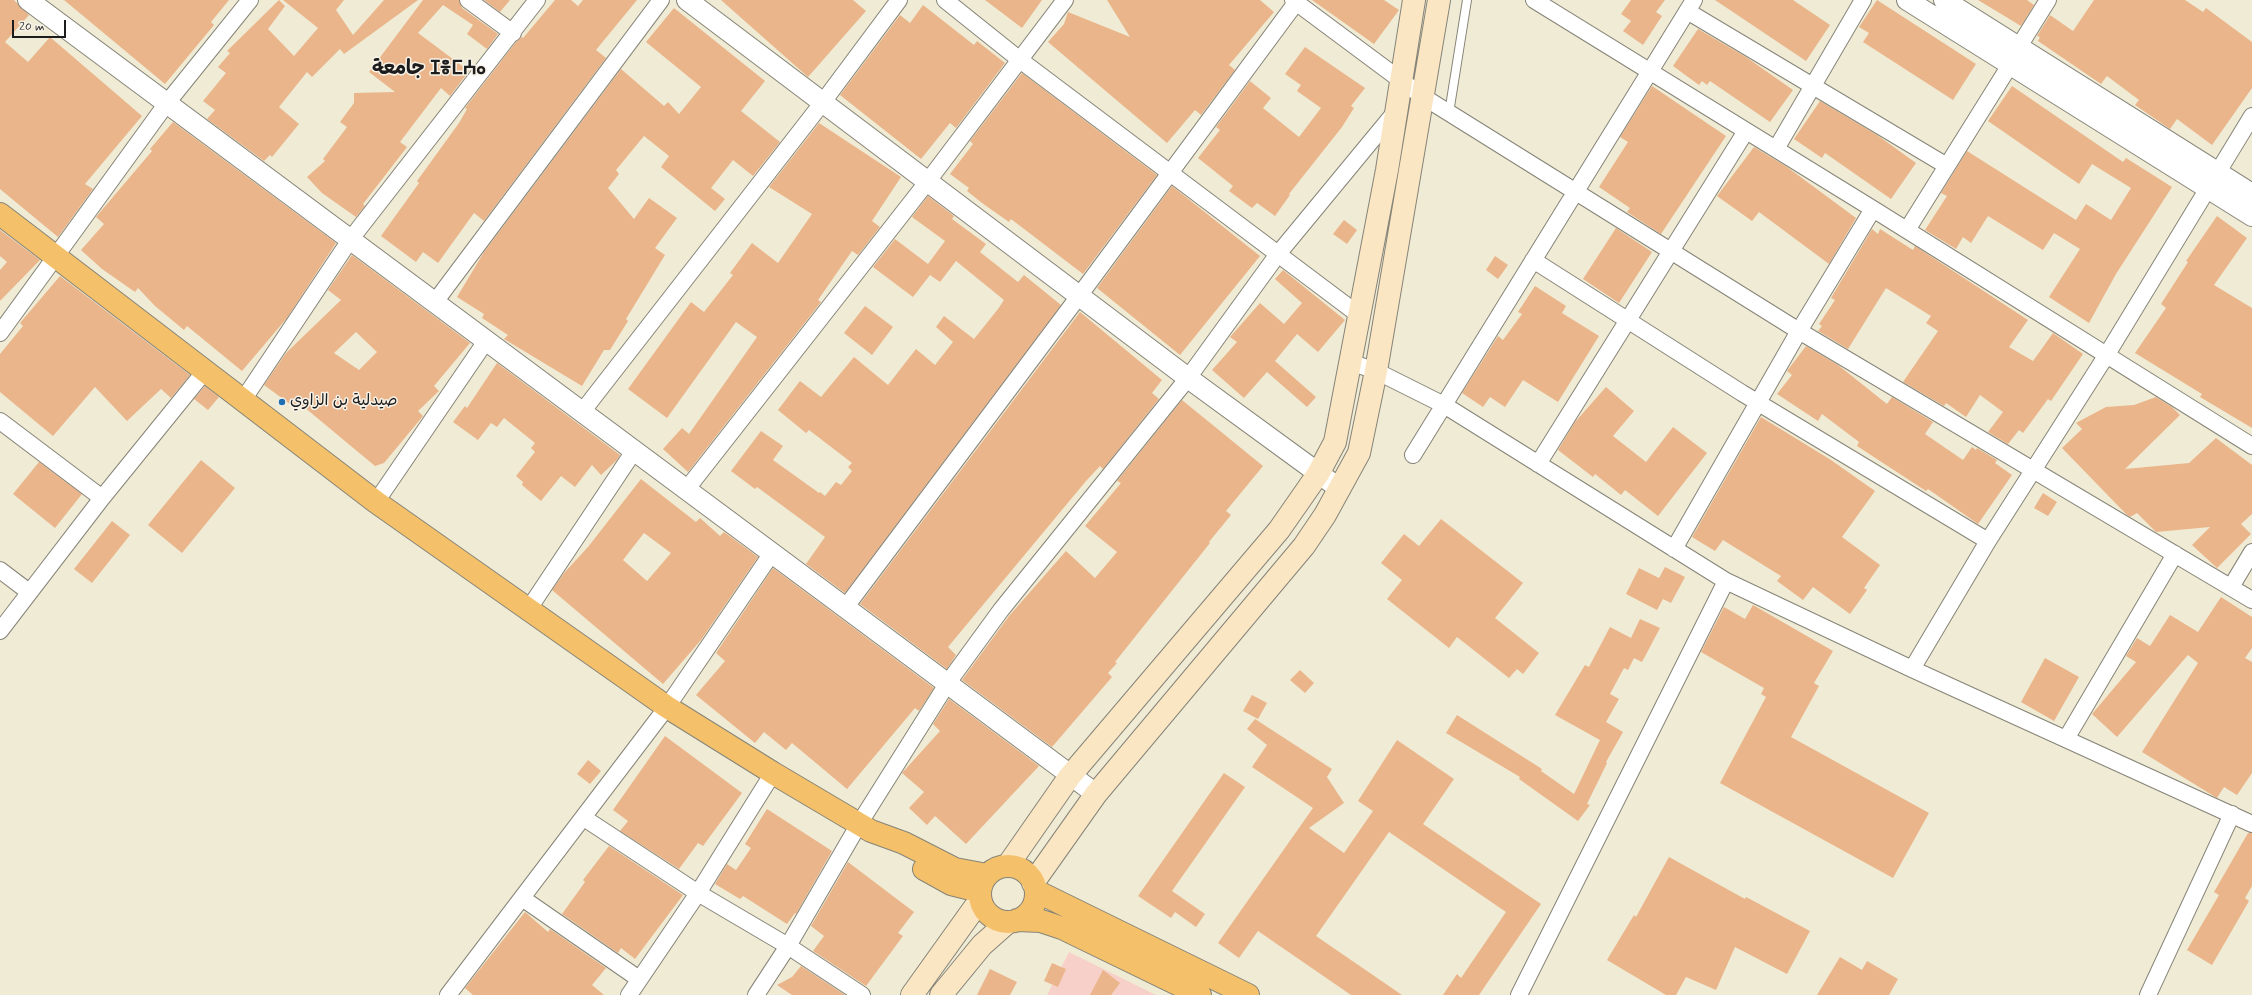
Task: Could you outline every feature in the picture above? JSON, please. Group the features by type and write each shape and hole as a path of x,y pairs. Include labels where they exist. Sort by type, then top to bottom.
{"main road":[{"path":"1008,866 1070,776 1279,530 1318,474 1335,442 1387,170 1414,0"},
{"path":"941,995 982,946 1012,921 1031,909 1034,887 1096,794 1304,546 1340,489 1359,453 1376,371 1439,0"},
{"path":"0,214 376,502 667,707 773,773 865,827 902,856 942,880 982,889"},
{"path":"1279,530 1304,546"},
{"path":"912,995 982,889 1000,866 1018,868 1027,874 1034,887 1245,994"},
{"path":"982,889 983,907 993,918 1012,921 1041,922 1062,928 1200,995"}],"street":[{"path":"28,0 1096,794"},
{"path":"0,333 56,258 167,103 250,0"},
{"path":"468,0 512,33"},
{"path":"243,400 350,240 537,0"},
{"path":"435,302 661,0"},
{"path":"687,0 1188,378 1340,489"},
{"path":"582,412 823,102 899,0"},
{"path":"945,0 1020,60 1359,315"},
{"path":"686,490 928,181 1065,0"},
{"path":"1534,0 1907,230 2252,446"},
{"path":"1776,149 1863,0"},
{"path":"1907,0 2014,56 2214,181 2252,216"},
{"path":"1944,0 2014,56"},
{"path":"1907,230 2048,0"},
{"path":"845,608 1079,296 1296,1 1422,96 1449,113 1799,331 2033,468 2252,600"},
{"path":"1413,455 1691,6 1812,87 1947,166"},
{"path":"756,995 865,827 947,684 1001,610 1188,378 1278,254 1396,111"},
{"path":"1912,669 1988,541 2033,468 2106,356 2214,181 2252,116"},
{"path":"1538,464 1672,252 1746,131"},
{"path":"2214,181 2252,194"},
{"path":"1674,549 1757,402 1873,209"},
{"path":"1533,260 1757,402 1988,541"},
{"path":"376,502 486,340"},
{"path":"1350,362 1376,371 1444,405 1726,581 1912,669 2251,822"},
{"path":"0,631 102,498 204,371"},
{"path":"0,421 102,498"},
{"path":"528,610 634,451"},
{"path":"2231,587 2252,552"},
{"path":"448,995 667,707 772,554"},
{"path":"2066,739 2175,554"},
{"path":"0,570 29,592"},
{"path":"1519,995 1726,581"},
{"path":"629,995 698,893 773,773"},
{"path":"2148,995 2232,814"},
{"path":"584,818 698,893 788,946 862,995"},
{"path":"522,898 640,979"}],"lane":[{"path":"1449,113 1466,0"}],"shaded area":[{"path":"1069,952 1156,995 1047,995"}],"building":[{"path":"0,0 14,0 29,15 5,42 28,62 50,37 142,116 85,184 93,189 58,237 0,189"},
{"path":"64,0 229,0 211,22 214,25 165,84"},
{"path":"279,0 285,6 268,29 294,56 318,28 283,0 344,0 336,10 353,35 384,0 418,0 344,54 340,49 312,77 307,72 279,107 299,124 272,157 270,155 264,161 207,119 215,110 203,101 226,73 218,67 230,53 227,51"},
{"path":"423,0 459,0 462,8 498,34 487,49 467,34 473,25 443,5 418,33 469,71 450,96 441,88 400,142 407,147 363,204 365,206 356,217 322,193 307,177 325,161 323,159 347,127 340,122 354,103 354,93 395,92 369,72"},
{"path":"484,0 510,0 500,12"},
{"path":"555,0 571,0 578,6 583,0 637,0 596,50 606,58 484,221 474,213 438,263 423,252 416,262 381,236 419,183 417,181 459,123 467,109 465,108 516,42 522,37 523,38"},
{"path":"721,0 853,0 866,11 808,77"},
{"path":"985,0 1042,0 1022,28"},
{"path":"1107,0 1260,0 1274,12 1229,65 1235,70 1201,115 1195,110 1167,143 1048,42 1064,24 1068,12 1130,37"},
{"path":"1312,0 1384,0 1399,10 1374,44"},
{"path":"1631,0 1665,0 1656,12 1662,16 1643,45 1623,31 1631,21 1621,14"},
{"path":"1715,0 1793,0 1830,25 1806,61"},
{"path":"1877,0 1976,64 1953,100 1863,42 1869,33 1859,27"},
{"path":"1978,0 2027,0 2034,5 2021,26"},
{"path":"2094,0 2185,0 2203,12 2206,8 2252,42 2252,88 2212,145 2177,119 2170,129 2135,105 2139,100 2107,76 2101,84 2038,41 2040,37 2037,36 2050,15 2073,31"},
{"path":"923,5 974,45 977,41 1005,63 956,128 950,123 921,159 840,95 900,15 910,23"},
{"path":"674,8 765,81 741,111 780,142 753,176 733,160 711,188 725,199 715,211 661,167 669,156 644,136 616,170 619,174 608,188 634,219 649,198 677,218 655,248 665,255 626,319 628,321 610,350 604,350 582,386 504,339 508,335 482,318 484,314 457,297 484,252 621,69 664,106 668,102 679,114 701,87 646,42"},
{"path":"1698,29 1746,57 1793,90 1770,122 1710,81 1707,85 1702,81 1699,85 1673,66"},
{"path":"1305,47 1365,88 1351,106 1354,108 1342,127 1289,194 1290,195 1275,216 1257,203 1252,208 1229,191 1233,186 1198,158 1220,130 1216,127 1250,81 1271,98 1263,108 1299,137 1321,108 1297,91 1301,85 1285,74"},
{"path":"1022,73 1157,175 1083,274 1011,219 1009,222 982,203 967,191 969,188 950,174 973,144 970,141"},
{"path":"1652,86 1726,136 1661,234 1627,212 1630,208 1599,187 1628,142 1620,137"},
{"path":"2012,86 2123,162 2126,158 2172,187 2116,274 2089,323 2049,297 2080,249 2054,233 2043,250 1988,216 1971,243 1963,237 1956,249 1925,230 1947,196 1941,193 1967,151 2076,220 2086,204 2111,220 2131,188 2092,164 2079,184 1988,121"},
{"path":"1820,101 1877,135 1916,163 1891,199 1825,153 1822,158 1794,139"},
{"path":"173,122 336,243 287,318 242,371 187,326 184,330 155,306 138,288 135,292 102,269 81,250 104,224 96,217 152,151 150,149"},
{"path":"819,123 901,177 872,221 880,227 858,255 852,251 818,300 821,302 688,472 663,449 682,428 689,434 757,337 736,322 667,418 628,389 691,302 704,312 733,275 730,273 752,243 778,263 812,214 769,187"},
{"path":"1754,147 1787,167 1856,218 1829,264 1759,212 1752,221 1717,196"},
{"path":"1172,186 1260,256 1180,355 1097,288"},
{"path":"928,196 954,216 952,219 986,244 980,252 1018,282 1024,275 1061,305 845,593 806,564 825,537 757,487 755,489 731,471 761,431 783,446 773,460 825,496 836,482 841,485 852,471 848,467 852,463 809,430 806,433 778,410 800,381 821,397 854,357 888,385 916,349 935,365 953,342 936,327 944,316 974,339 998,309 1004,300 956,261 940,282 930,275 913,297 873,267 895,239 928,264 945,241 912,217"},
{"path":"2217,216 2247,238 2214,285 2252,308 2252,428 2200,397 2202,394 2135,353 2166,308 2161,304 2188,262 2186,261"},
{"path":"1344,220 1357,230 1347,244 1333,234"},
{"path":"1616,228 1652,252 1619,303 1583,279"},
{"path":"1872,229 1878,234 1880,229 1913,250 1915,246 2028,320 2009,347 2033,361 2053,333 2083,354 2051,401 2048,399 2023,433 2019,430 2008,444 1988,432 2003,412 1980,395 1966,417 1946,403 1944,406 1903,382 1938,331 1926,323 1931,316 1886,288 1848,349 1818,331 1822,326 1819,324 1835,300 1831,298"},
{"path":"0,230 40,260 0,301 0,270 7,262 0,256"},
{"path":"352,255 470,343 434,386 439,391 418,411 423,416 384,463 375,466 298,402 294,407 264,385 286,353 341,300 328,290","holes":["356,332 377,352 359,370 334,353"]},
{"path":"1495,256 1508,265 1498,279 1486,270"},
{"path":"1283,270 1345,320 1318,352 1297,334 1275,361 1316,397 1307,407 1267,372 1244,398 1212,370 1237,342 1230,337 1260,303 1284,324 1302,303 1275,279"},
{"path":"60,276 190,375 171,398 161,389 127,421 95,387 53,436 0,392 0,354 23,326 20,323"},
{"path":"1535,286 1566,306 1562,313 1599,336 1558,402 1523,380 1505,407 1490,397 1483,407 1462,393 1498,336 1503,340 1522,314 1518,312"},
{"path":"865,306 893,327 872,355 844,333"},
{"path":"1080,312 1162,380 1152,393 1159,399 1103,469 1100,466 1086,481 948,647 956,655 947,669 860,604"},
{"path":"1806,346 1838,365 1887,404 1892,397 1933,422 1925,434 1963,460 1972,447 1976,450 1977,448 1997,460 1995,463 2012,475 1978,524 1928,489 1926,491 1857,446 1859,442 1822,414 1818,421 1777,394 1792,375 1787,371"},
{"path":"497,363 620,455 617,460 601,475 592,465 575,487 561,476 541,501 522,485 523,482 516,476 535,452 531,448 535,443 504,418 497,427 491,423 478,440 453,422 465,406 467,408"},
{"path":"205,386 219,397 208,410 194,399"},
{"path":"1606,387 1634,411 1613,436 1646,462 1673,427 1707,453 1658,516 1625,490 1621,495 1595,474 1593,477 1558,450 1575,422"},
{"path":"2156,397 2172,407 2180,415 2125,469 2189,463 2216,438 2252,465 2252,514 2241,524 2251,534 2217,568 2192,545 2210,527 2156,532 2137,513 2130,517 2126,514 2062,448 2082,429 2076,423 2106,407 2134,405"},
{"path":"1182,400 1263,466 1226,511 1231,515 1209,542 1210,543 1115,662 1117,663 1108,673 1112,677 1052,747 962,680 1009,616 1066,551 1095,578 1117,552 1085,526 1121,483 1117,481"},
{"path":"1761,417 1831,460 1875,491 1842,537 1880,565 1864,588 1867,590 1850,614 1813,587 1803,600 1777,581 1781,576 1723,540 1715,551 1692,537"},
{"path":"201,460 235,488 182,553 148,525"},
{"path":"39,462 82,494 55,528 13,494"},
{"path":"641,479 696,522 700,518 720,536 724,532 758,557 701,640 663,684 552,590 564,573 588,547","holes":["644,533 671,553 647,581 623,560"]},
{"path":"2043,493 2057,502 2048,516 2034,508"},
{"path":"1441,519 1523,583 1495,618 1539,653 1523,674 1517,669 1509,678 1457,637 1449,648 1387,599 1402,580 1381,563 1404,534 1419,546"},
{"path":"112,521 130,535 92,583 74,569"},
{"path":"1665,567 1685,577 1671,603 1663,599 1657,610 1626,594 1639,568 1659,578"},
{"path":"773,568 934,688 919,711 915,708 847,789 792,743 786,750 764,732 755,743 696,695 725,661 716,653"},
{"path":"2221,597 2252,617 2252,648 2245,658 2252,662 2252,773 2237,795 2224,787 2217,798 2142,752 2198,663 2188,655 2117,737 2092,714 2136,662 2126,656 2137,638 2150,646 2170,615 2198,632"},
{"path":"1753,605 1833,651 1814,683 1819,686 1791,737 1929,813 1893,878 1720,783 1766,697 1761,694 1764,688 1701,652 1724,607 1745,619"},
{"path":"1640,619 1660,628 1642,662 1634,658 1628,670 1624,668 1610,694 1619,699 1606,722 1623,732 1606,762 1607,763 1587,804 1590,805 1578,821 1519,779 1520,777 1446,733 1457,715 1542,769 1541,771 1574,794 1600,740 1555,715 1585,665 1589,667 1610,627 1631,638"},
{"path":"2045,658 2079,677 2054,721 2021,702"},
{"path":"1300,670 1314,683 1305,693 1290,680"},
{"path":"1252,695 1267,703 1258,719 1243,711"},
{"path":"949,699 1039,766 966,844 935,816 927,825 909,808 924,792 902,773 940,731 933,724"},
{"path":"1255,719 1332,769 1327,777 1344,803 1309,828 1344,853 1373,811 1358,801 1397,740 1454,779 1423,824 1541,904 1479,995 1443,995 1457,974 1461,978 1506,912 1389,832 1316,936 1402,995 1351,995 1258,931 1239,958 1218,943 1313,808 1252,767 1267,745 1247,729"},
{"path":"665,736 742,793 703,846 698,843 679,869 620,831 628,821 613,810"},
{"path":"588,760 601,771 590,784 577,774"},
{"path":"1224,773 1245,787 1172,891 1205,914 1196,927 1175,912 1171,918 1138,896"},
{"path":"767,809 832,851 796,914 795,913 787,924 743,896 740,899 715,884 727,864 736,870 751,848 745,844"},
{"path":"2248,833 2252,833 2252,886 2245,898 2249,901 2212,965 2187,950 2219,895 2214,892"},
{"path":"609,846 683,895 635,959 621,948 618,953 562,914 585,882 583,880"},
{"path":"1669,857 1745,899 1746,897 1810,931 1787,974 1735,947 1716,990 1686,977 1676,995 1666,995 1607,960 1634,915 1636,917"},
{"path":"848,862 914,912 898,933 903,936 866,986 813,951 824,936 811,926"},
{"path":"525,912 548,932 550,929 606,968 592,985 604,995 473,995 465,988"},
{"path":"1840,957 1862,970 1867,961 1898,979 1889,995 1817,995"},
{"path":"1052,963 1066,969 1058,987 1044,981"},
{"path":"801,966 845,995 792,995 777,985 792,977"},
{"path":"990,969 1017,982 1010,995 977,995"},
{"path":"1103,970 1120,983 1111,995 1090,995"}],"place":[{"name":"صيدلية بن الزاوي","path":"282,402"}],"district":[{"name":"جامعة ⵊⴻⵎⵄⴰ","path":"429,70"}]}
